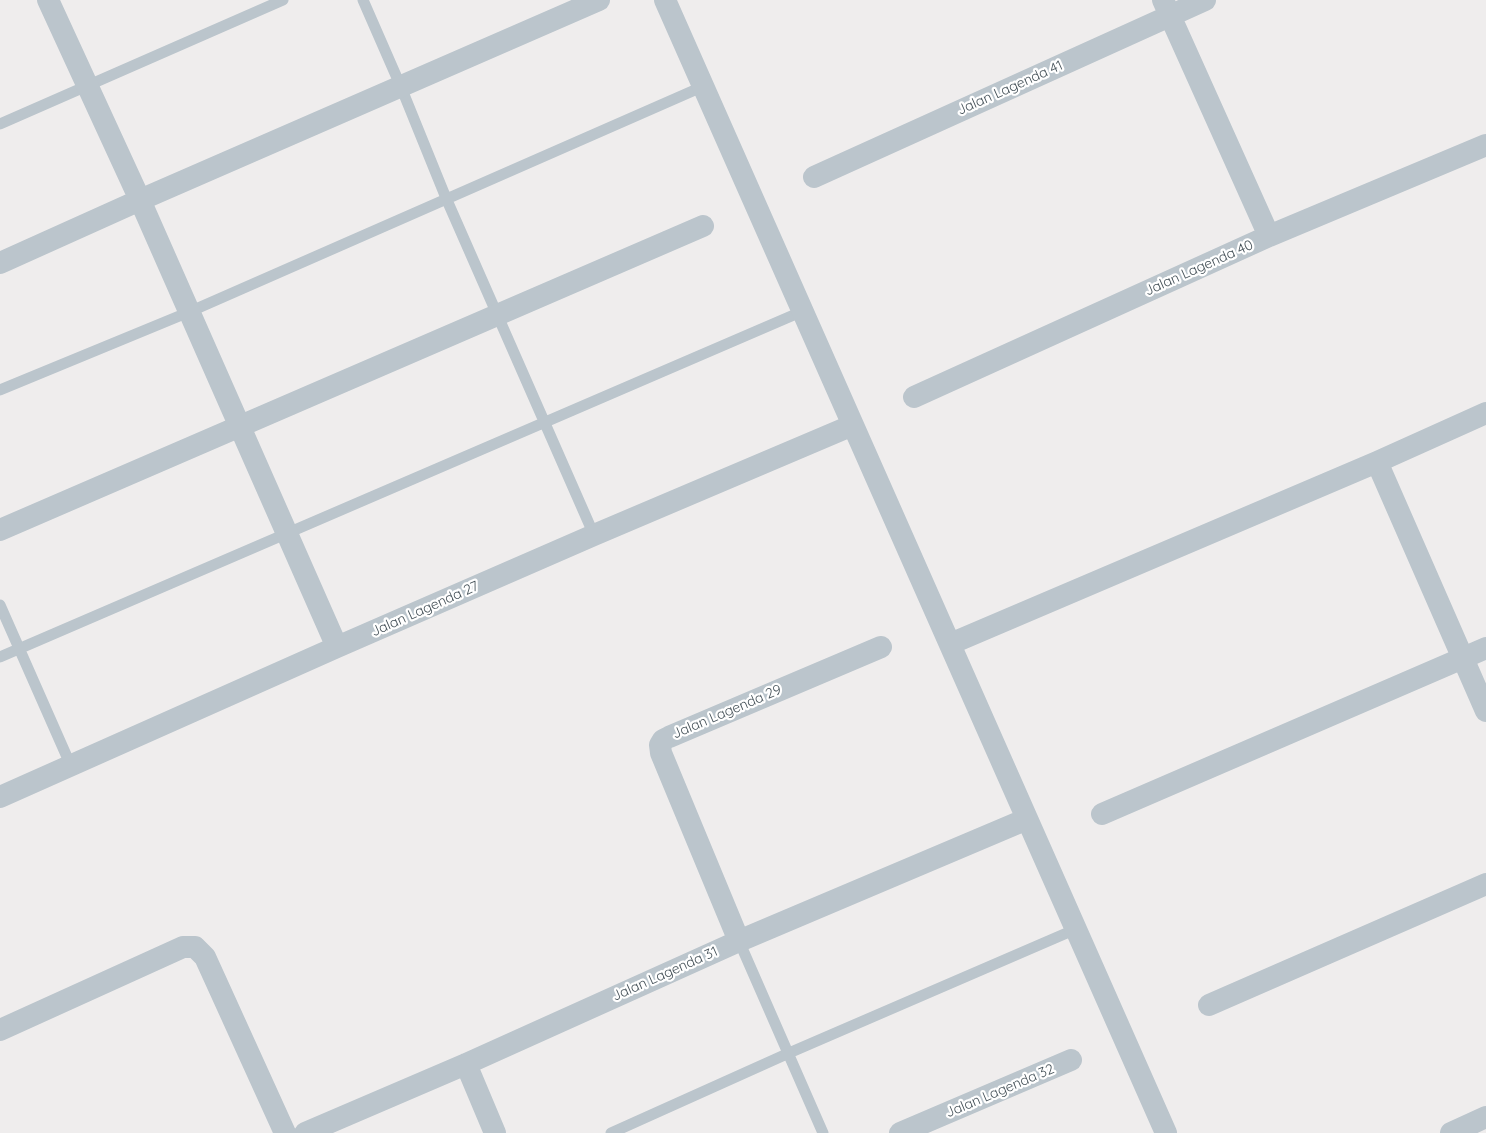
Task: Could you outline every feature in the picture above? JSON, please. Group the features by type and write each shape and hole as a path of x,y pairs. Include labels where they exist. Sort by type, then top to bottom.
{"street":[{"path":"48,0 140,200 337,647"},
{"path":"0,263 599,0"},
{"path":"665,0 1166,1133"},
{"name":"Jalan Lagenda 41","path":"814,177 1166,8 1205,0"},
{"path":"1166,8 1269,236"},
{"name":"Jalan Lagenda 40","path":"914,397 1269,236 1486,145"},
{"path":"0,530 239,425 703,226"},
{"path":"950,644 1377,462 1486,413"},
{"name":"Jalan Lagenda 27","path":"0,797 337,647 853,425"},
{"path":"1377,462 1486,711"},
{"name":"Jalan Lagenda 29","path":"739,941 660,752 660,745 663,740 669,737 881,647"},
{"path":"1102,814 1486,648"},
{"name":"Jalan Lagenda 31","path":"305,1133 466,1064 739,941 1027,819"},
{"path":"1209,1005 1486,884"},
{"path":"0,1030 183,948 195,946 206,957 285,1133"},
{"name":"Jalan Lagenda 32","path":"900,1133 1071,1060"},
{"path":"466,1064 495,1133"},
{"path":"1451,1133 1486,1117"}],"lane":[{"path":"0,124 283,0"},
{"path":"363,0 446,198 594,535"},
{"path":"0,390 190,312 704,86"},
{"path":"0,657 286,532 803,311"},
{"path":"0,605 71,766"},
{"path":"611,1133 789,1053 1076,929"},
{"path":"739,941 823,1133"}]}
